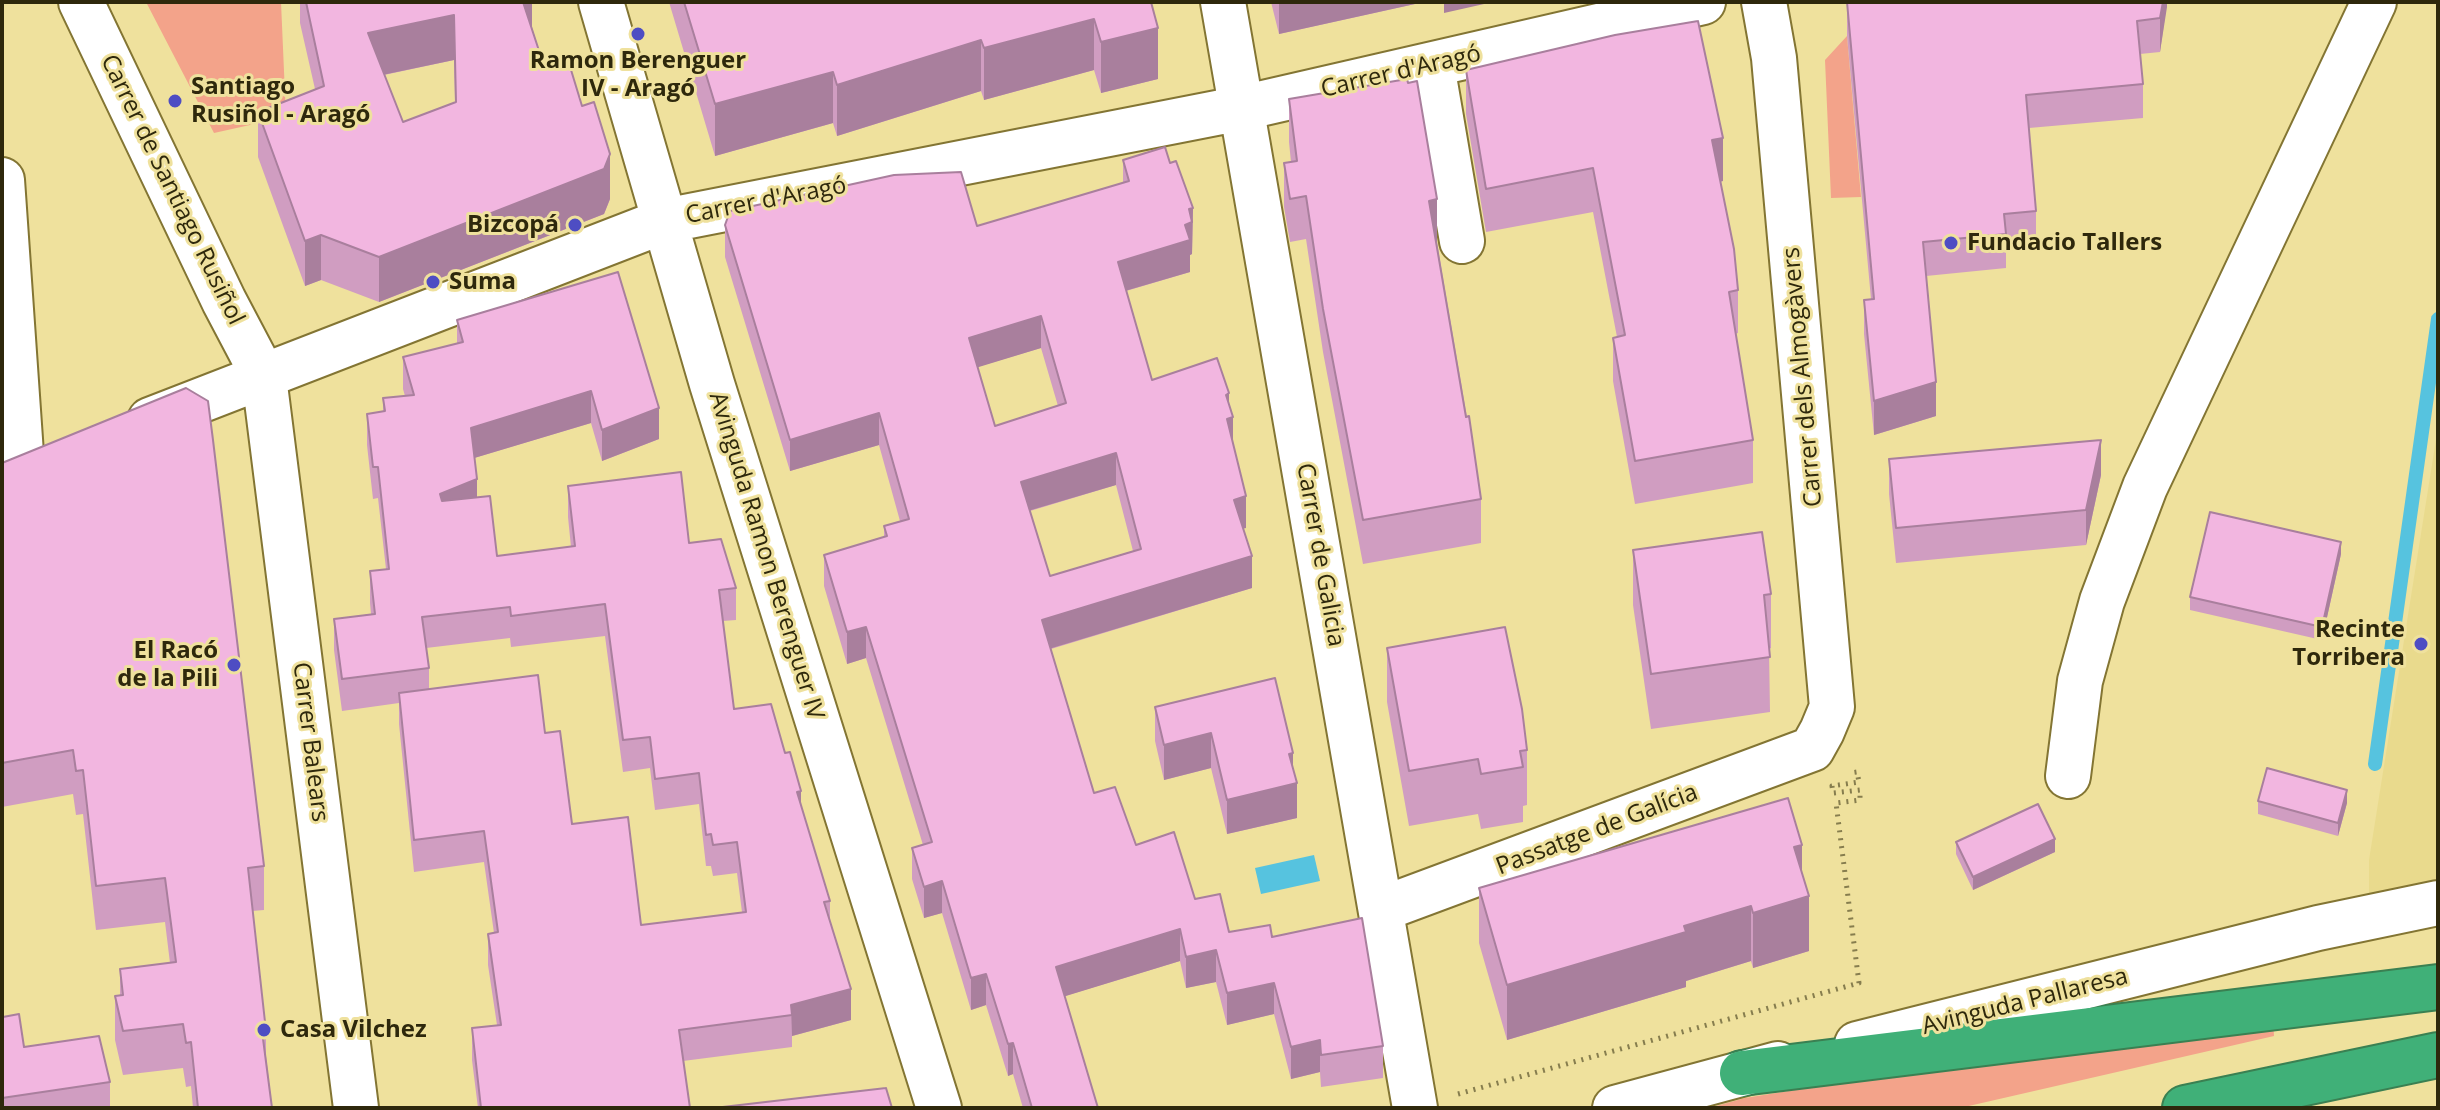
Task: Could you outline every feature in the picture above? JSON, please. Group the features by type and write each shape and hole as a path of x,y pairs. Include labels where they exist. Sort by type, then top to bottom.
{"highway":[{"path":"1742,1073 2438,987"},
{"path":"2185,1108 2438,1055"}],"street":[{"name":"Carrer de Santiago Rusiñol","path":"81,2 224,301 264,377"},
{"name":"Avinguda Ramon Berenguer IV","path":"601,2 664,221 939,1108"},
{"name":"Carrer de Galicia","path":"1223,2 1415,1107"},
{"name":"Carrer d'Aragó","path":"111,435 664,221 1242,108 1703,2"},
{"name":"Carrer dels Almogàvers","path":"1764,2 1774,58 1832,707 1812,749"},
{"path":"2068,776 2080,681 2102,601 2140,500 2374,2"},
{"path":"1432,65 1462,241"},
{"path":"2,180 12,472 66,452"},
{"name":"Carrer Balears","path":"264,377 356,1108"},
{"name":"Passatge de Galícia","path":"1382,909 1812,749"},
{"name":"Avinguda Pallaresa","path":"1615,1108 1742,1073 2318,928 2438,903"}],"path":[{"path":"1415,1107 1859,983 1836,822"}],"shaded area":[{"path":"146,2 281,2 286,117 214,133"},
{"path":"1847,36 1861,197 1831,198 1825,60"},
{"name":"Recinte Torribera","path":"2438,427 2438,896 2369,907 2369,860"},
{"path":"2273,1018 2274,1036 1960,1108 1709,1108 1745,1098 2085,1043"}],"water":[{"path":"1314,855 1320,881 1261,894 1255,868"}],"building":[{"path":"306,2 523,2 545,69 568,60 582,106 594,102 610,154 604,169 379,257 321,235 305,241 258,112 324,86","holes":["454,15 456,102 403,122 368,33"]},
{"path":"684,2 1151,2 1158,28 1101,42 1094,19 984,48 981,40 837,85 833,72 715,104"},
{"name":"Fundacio Tallers","path":"1847,2 2163,2 2160,18 2137,21 2143,84 2026,95 2036,211 2004,214 2006,234 1923,242 1936,382 1874,401 1864,300 1874,299"},
{"path":"1698,21 1723,138 1712,140 1734,249 1738,290 1729,292 1753,440 1635,461 1613,338 1625,335 1593,168 1486,189 1466,70 1615,35"},
{"path":"1407,79 1408,83 1417,81 1437,199 1429,201 1466,417 1469,416 1481,499 1363,520 1323,309 1306,196 1290,199 1284,163 1297,161 1289,99"},
{"path":"1165,147 1170,163 1176,161 1193,208 1189,209 1192,222 1185,225 1190,240 1118,262 1152,380 1217,358 1229,393 1226,395 1233,417 1227,419 1246,496 1234,500 1252,556 1042,620 1094,793 1115,787 1136,845 1174,832 1195,899 1220,894 1229,932 1270,925 1272,937 1362,918 1383,1046 1321,1055 1320,1040 1291,1047 1274,983 1227,993 1216,950 1186,957 1180,929 1056,967 1098,1108 1032,1108 1013,1043 1008,1044 986,974 971,978 942,881 924,887 912,848 932,842 866,627 847,632 824,555 887,536 884,526 909,519 879,413 790,440 725,225 730,211 894,175 961,172 977,226 1129,181 1123,160","holes":["1041,316 1066,403 995,426 969,338","1116,453 1141,549 1050,576 1021,482"]},
{"path":"618,272 659,408 602,430 591,391 471,428 477,479 440,494 442,501 490,496 497,556 575,546 568,486 681,472 689,543 721,539 736,588 719,590 734,709 771,704 785,753 790,752 801,791 797,792 830,901 824,902 851,989 791,1005 792,1015 679,1030 690,1108 481,1108 472,1028 501,1025 488,934 498,932 484,831 414,840 399,693 538,675 545,733 560,731 572,824 628,817 641,925 746,912 737,842 713,845 711,834 706,835 699,773 655,779 650,737 623,740 605,604 511,616 510,607 422,617 429,668 342,679 334,619 375,614 370,571 389,569 378,467 373,467 367,414 385,411 383,398 414,395 403,357 463,342 457,320"},
{"path":"186,388 208,401 264,866 248,868 272,1108 198,1108 191,1042 186,1043 183,1024 123,1031 115,996 123,995 120,969 176,962 165,878 96,886 83,770 76,771 73,750 2,763 2,463"},
{"path":"2101,440 2086,510 1896,528 1889,459"},
{"path":"2210,512 2341,542 2322,627 2190,597"},
{"path":"1762,532 1771,594 1764,595 1770,657 1651,674 1633,550"},
{"path":"1505,627 1522,709 1527,750 1520,751 1523,767 1481,774 1478,759 1409,771 1387,648"},
{"path":"1275,678 1297,783 1227,800 1211,733 1164,745 1155,707"},
{"path":"2267,768 2347,790 2338,823 2258,801"},
{"path":"1788,798 1802,845 1794,847 1809,896 1753,913 1751,906 1684,926 1686,932 1507,985 1479,888"},
{"path":"2038,804 2055,839 1973,877 1956,842"},
{"path":"2,1010 3,1017 19,1014 24,1047 99,1036 110,1082 2,1098"},
{"path":"886,1088 892,1108 714,1108"}],"waterway":[{"path":"2375,764 2438,319"}],"place":[{"name":"Ramon Berenguer IV - Aragó","path":"638,34"},
{"name":"Santiago Rusiñol - Aragó","path":"175,101"},
{"name":"Bizcopá","path":"575,225"},
{"name":"Fundacio Tallers","path":"1951,243"},
{"name":"Suma","path":"433,282"},
{"name":"Recinte Torribera","path":"2421,644"},
{"name":"El Racó de la Pili","path":"234,665"},
{"name":"Casa Vilchez","path":"264,1030"}]}
